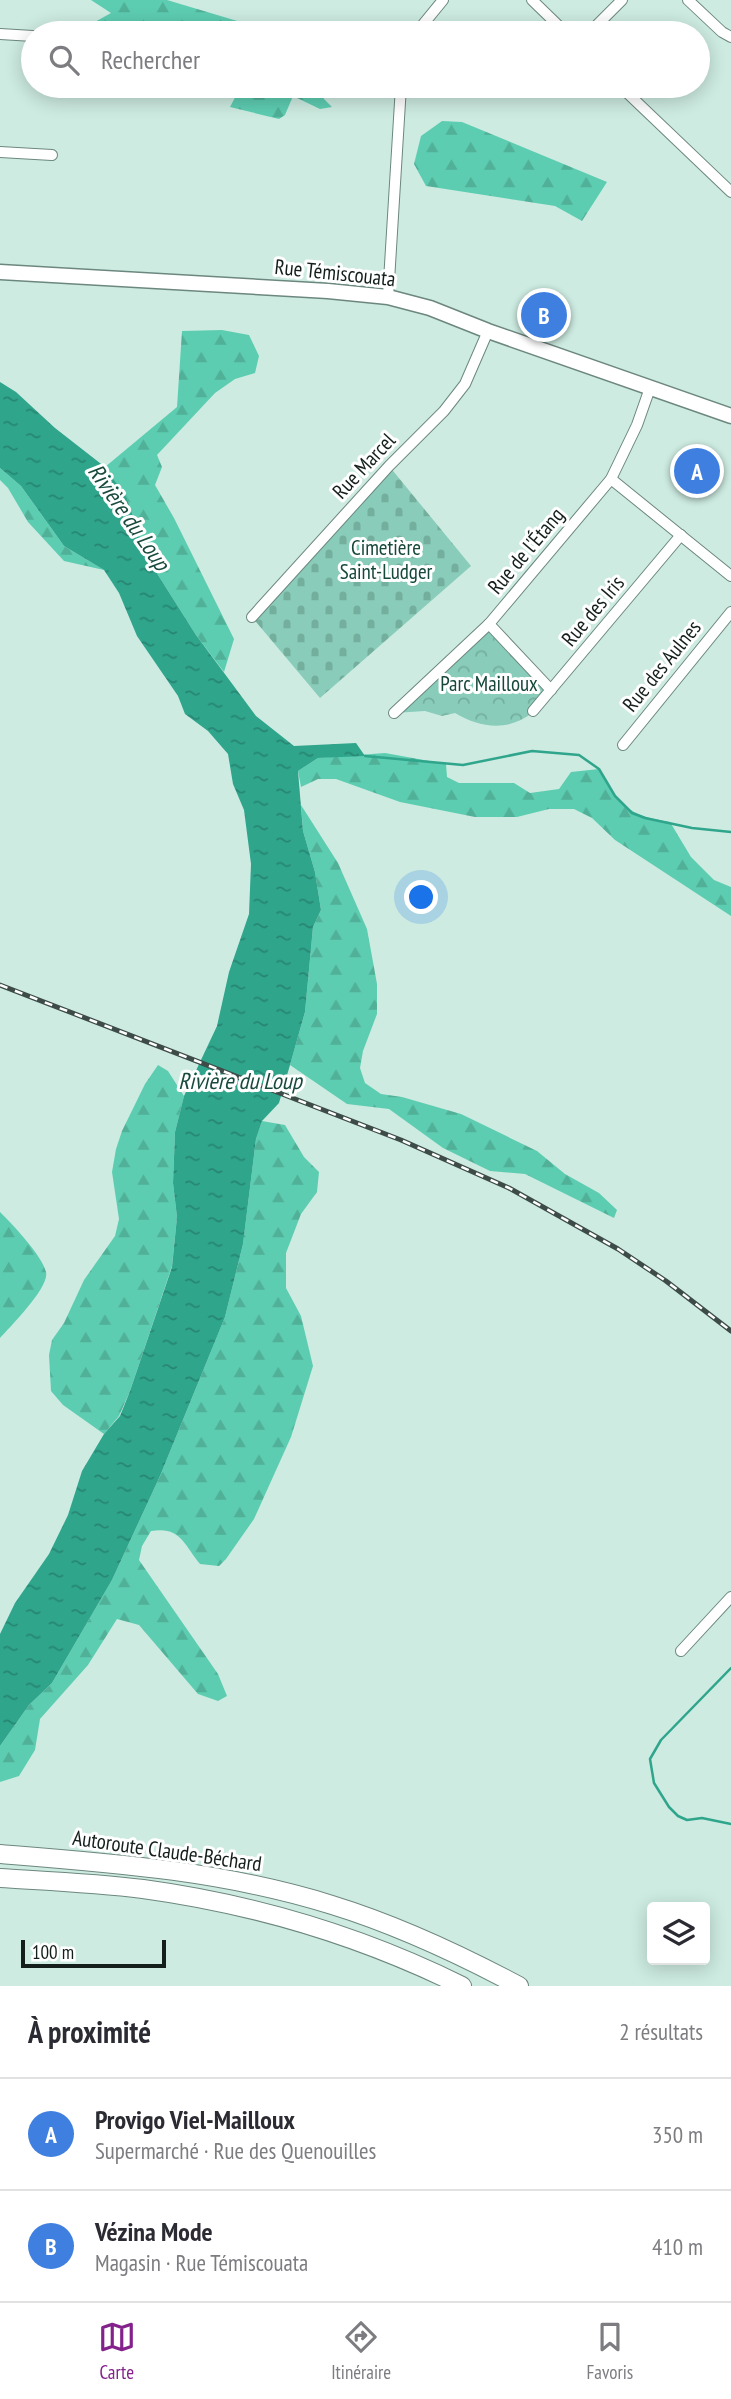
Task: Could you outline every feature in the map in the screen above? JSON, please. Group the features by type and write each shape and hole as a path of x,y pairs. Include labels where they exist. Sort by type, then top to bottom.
{"highway":[{"name":"Autoroute Claude-Béchard","path":"0,1854 162,1868 260,1886 334,1905 437,1945 519,1986"},
{"name":"Autoroute Claude-Béchard","path":"0,1878 142,1889 213,1901 278,1917 366,1945 462,1986"},
{"path":"278,1917 444,1986"},
{"path":"437,1945 531,1986"}],"main road":[{"name":"Rue Témiscouata","path":"0,272 328,291 388,297 430,309 731,416"}],"street":[{"path":"426,21 443,0"},
{"path":"532,0 552,21"},
{"path":"601,21 622,0"},
{"path":"688,0 731,37"},
{"path":"0,34 21,35"},
{"path":"388,297 400,98"},
{"path":"633,98 731,192"},
{"path":"0,152 52,155"},
{"name":"Rue Marcel","path":"252,617 444,411 465,384 488,331"},
{"name":"Rue de l'Étang","path":"394,713 489,625 611,479 637,425 650,388"},
{"path":"611,479 731,576"},
{"name":"Rue des Iris","path":"533,711 681,535"},
{"name":"Rue des Aulnes","path":"623,745 731,612"},
{"path":"489,625 551,690"},
{"path":"681,1651 731,1597"}],"green space":[{"path":"91,0 167,0 237,21 97,21 111,13"},
{"path":"235,98 292,98 285,115 279,119 230,107"},
{"path":"297,98 324,98 332,107 320,109"},
{"path":"442,121 462,122 607,182 582,221 555,206 426,186 414,164 421,136"},
{"path":"222,330 249,335 259,356 255,373 235,379 215,393 157,455 162,467 155,485 234,639 224,672 196,635 146,556 127,498 105,467 177,407 182,331"},
{"name":"Cimetière Saint-Ludger","path":"389,466 471,566 320,698 252,617"},
{"path":"0,468 21,486 64,546 104,570 64,561 28,522 8,488 0,480"},
{"name":"Parc Mailloux","path":"489,624 551,690 533,712 514,723 494,726 474,722 455,713 442,716 425,711 394,713"},
{"path":"385,753 446,764 447,777 459,783 514,783 530,793 559,789 571,772 599,769 626,807 644,816 670,822 691,857 714,880 731,887 731,916 615,840 592,818 574,809 549,809 517,817 475,817 400,802 336,779 318,779 301,787 298,771 318,758"},
{"path":"301,805 338,863 367,929 377,984 377,1014 363,1051 360,1068 365,1083 381,1094 402,1097 461,1114 537,1151 565,1174 599,1193 617,1210 614,1218 525,1174 490,1171 443,1148 389,1109 347,1104 290,1065 305,1012 313,927 321,910 315,872 303,831"},
{"path":"158,1065 168,1071 184,1096 175,1132 173,1183 177,1217 172,1266 130,1391 119,1416 104,1434 63,1405 51,1391 49,1355 52,1340 64,1323 84,1280 115,1236 119,1219 112,1172 116,1149 145,1084"},
{"path":"262,1121 285,1125 304,1157 319,1172 317,1192 301,1214 286,1253 286,1288 301,1316 313,1366 291,1437 254,1519 226,1559 219,1566 200,1564 180,1538 169,1531 161,1530 151,1531 142,1546 139,1560 218,1674 227,1696 218,1701 198,1694 139,1625 117,1619 88,1665 40,1719 35,1750 19,1776 0,1782 0,1746 29,1705 52,1683 112,1580 160,1476 225,1317 243,1244 256,1139"},
{"path":"0,1212 33,1249 43,1265 46,1279 36,1297 0,1338"}],"water":[{"name":"Rivière du Loup","path":"0,382 16,392 55,428 105,467 127,498 146,556 196,635 256,716 294,746 356,743 365,756 318,758 298,771 303,831 315,872 321,910 313,927 305,1012 290,1065 279,1103 262,1121 256,1139 243,1244 225,1317 160,1476 112,1580 52,1683 29,1705 0,1746 0,1634 15,1603 49,1554 68,1515 82,1471 104,1434 120,1416 172,1267 177,1217 173,1183 175,1132 184,1096 217,1026 229,972 249,914 251,864 244,810 233,784 228,754 208,731 185,714 178,696 137,636 119,593 104,570 64,546 21,486 0,468"}],"waterway":[{"path":"365,756 463,765 532,751 579,755 599,769 615,796 632,813 692,828 731,832"},
{"path":"731,1668 661,1740 650,1759 654,1783 678,1816 687,1820 702,1818 731,1824"}],"railway":[{"path":"0,985 401,1140 509,1188 618,1249 666,1281 731,1331"}],"place":[{"name":"Vézina Mode","path":"544,315"},
{"name":"Provigo Viel-Mailloux","path":"697,471"}]}
